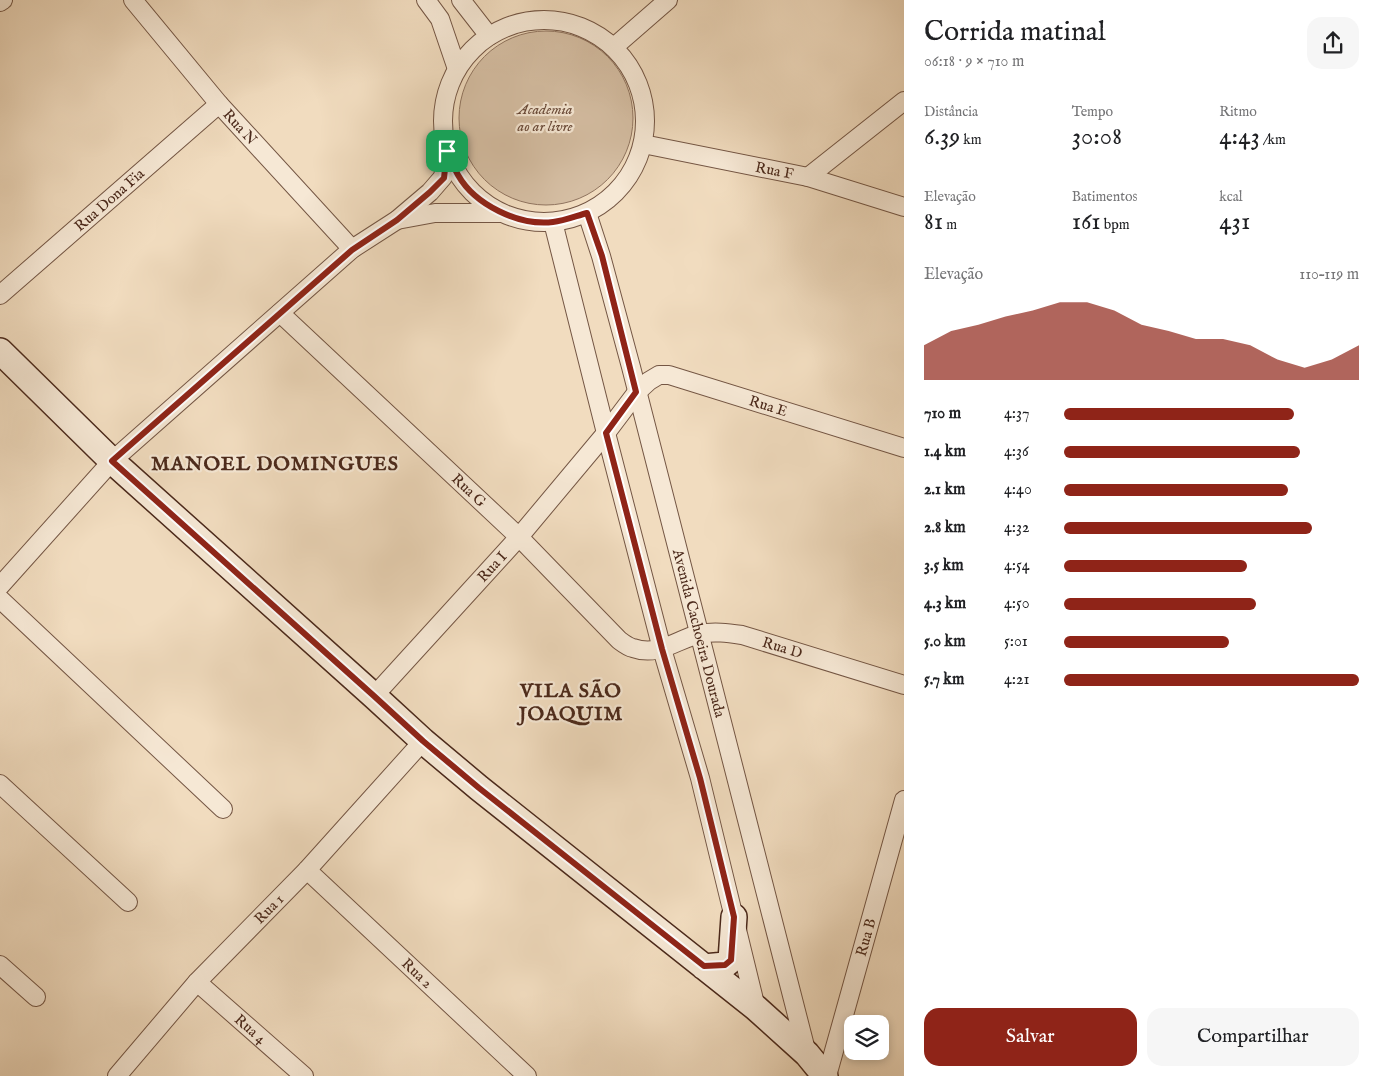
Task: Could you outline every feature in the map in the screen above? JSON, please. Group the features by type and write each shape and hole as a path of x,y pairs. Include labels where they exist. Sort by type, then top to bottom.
{"main road":[{"path":"0,351 112,461 423,741 479,788 756,1008 807,1054 826,1076"},
{"path":"704,966 725,965 731,960 734,917"}],"street":[{"name":"Rua N","path":"133,0 219,104 352,250"},
{"path":"426,0 440,19 457,68"},
{"path":"462,0 489,36"},
{"path":"614,47 668,0"},
{"path":"0,586 112,461 352,250 397,220 444,178 447,151 443,123 446,95 457,68 476,45 513,24 540,19 567,21 592,31 614,47 631,68 642,92 646,118 643,144 635,166 623,185 606,201 587,213 553,222 526,221 500,213 435,213 397,220"},
{"path":"808,177 904,101"},
{"name":"Rua Dona Fia","path":"0,294 219,104"},
{"name":"Rua F","path":"643,144 808,177 904,207"},
{"path":"447,151 459,176 477,197 500,213"},
{"name":"Avenida Cachoeira Dourada","path":"587,213 602,256 807,1054"},
{"path":"553,222 662,649 700,778 756,1008"},
{"name":"Rua G","path":"280,313 519,537 619,640 632,648 648,651 662,649"},
{"name":"Rua E","path":"606,433 636,392 649,380 659,375 669,375 904,448"},
{"name":"Rua I","path":"374,696 519,537 606,433"},
{"path":"0,599 222,809"},
{"name":"Rua D","path":"662,649 698,635 712,633 742,635 904,685"},
{"name":"Rua 1","path":"117,1076 197,982 307,870 423,741"},
{"path":"0,784 128,902"},
{"name":"Rua B","path":"826,1076 904,800"},
{"name":"Rua 2","path":"307,870 527,1076"},
{"path":"0,965 36,998"},
{"name":"Rua 4","path":"197,982 304,1076"}],"green space":[{"name":"Academia ao ar livre","path":"546,31 563,33 579,38 601,51 613,63 629,93 633,118 631,135 626,151 613,173 601,185 571,201 546,205 529,203 513,198 491,185 479,173 463,143 459,118 461,101 466,85 479,63 491,51 521,35"}],"district":[{"name":"MANOEL DOMINGUES","path":"275,464"},
{"name":"VILA SÃO JOAQUIM","path":"571,702"}],"route":[{"path":"447,151 459,176 477,197 500,213 526,221 553,222 587,213 602,256 636,392 606,433 662,649 700,778 734,917 733,951 731,960 725,965 704,966 479,788 423,741 112,461 352,250 397,220 430,192 444,178 447,151"}]}
